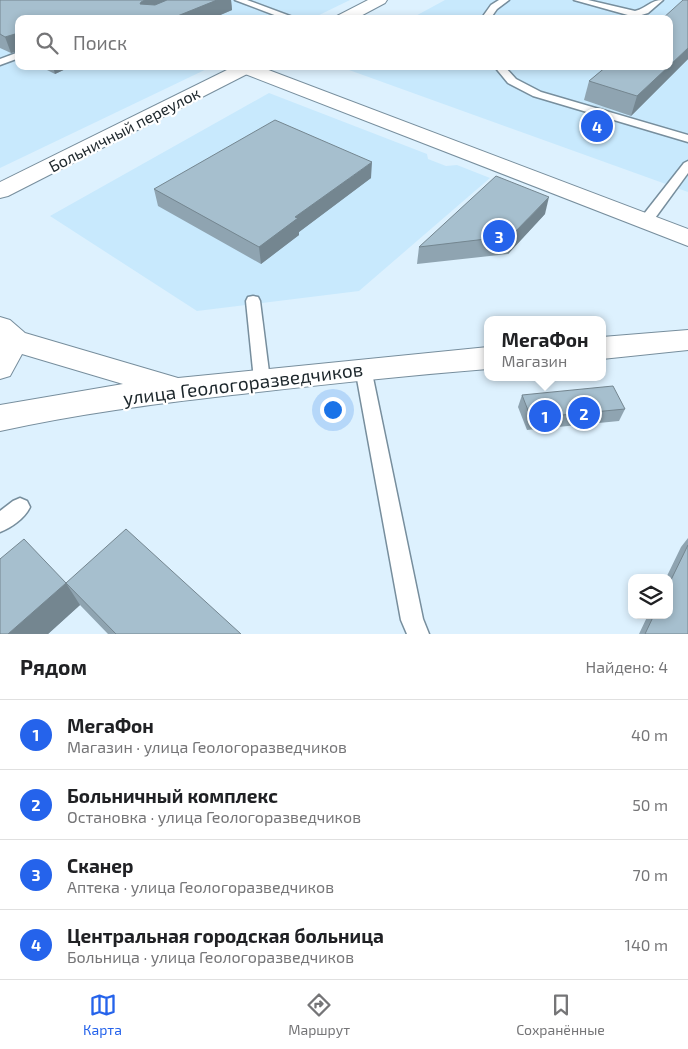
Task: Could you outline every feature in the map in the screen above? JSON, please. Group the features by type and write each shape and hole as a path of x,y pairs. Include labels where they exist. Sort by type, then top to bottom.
{"street":[{"path":"351,15 380,0"},
{"name":"Больничный переулок","path":"0,191 241,70"},
{"path":"255,70 688,238"},
{"path":"0,368 8,334 179,389"},
{"path":"606,348 688,340"},
{"name":"улица Геологоразведчиков","path":"0,418 52,406 179,389 363,368 484,358"}],"lane":[{"path":"239,0 282,15"},
{"path":"488,15 494,7 505,0"},
{"path":"578,0 636,14 645,11 659,0"},
{"path":"0,62 15,56"},
{"path":"502,70 512,81 537,94 688,139"},
{"path":"645,222 688,165"},
{"path":"253,301 262,380"},
{"path":"363,368 412,620 418,634"},
{"path":"0,523 20,507"}],"shaded area":[{"path":"0,0 350,0 319,15 15,15 15,70 205,70 0,168"},
{"path":"445,0 688,0 688,192 349,70 673,70 673,15 417,15"},
{"path":"269,93 427,154 428,159 446,166 457,165 490,178 359,291 197,311 50,216"}],"building":[{"path":"0,0 145,0 140,4 155,5 167,0 217,0 180,15 15,15 15,34 5,37 0,34"},
{"path":"683,0 688,0 688,48 673,62 673,15 666,15"},
{"path":"602,70 665,70 637,96 589,81"},
{"path":"275,120 372,162 295,217 298,218 259,247 154,189"},
{"path":"496,176 549,197 511,236 419,247"},
{"path":"613,386 625,409 531,418 522,395"},
{"path":"126,529 241,634 116,634 66,583"},
{"path":"24,539 66,583 8,634 0,634 0,559"},
{"path":"688,545 688,634 645,634 652,619 673,619 673,576"}],"place":[{"name":"Центральная городская больница","path":"597,126"},
{"name":"Сканер","path":"499,236"},
{"name":"Больничный комплекс","path":"584,413"},
{"name":"МегаФон","path":"545,416"}]}
